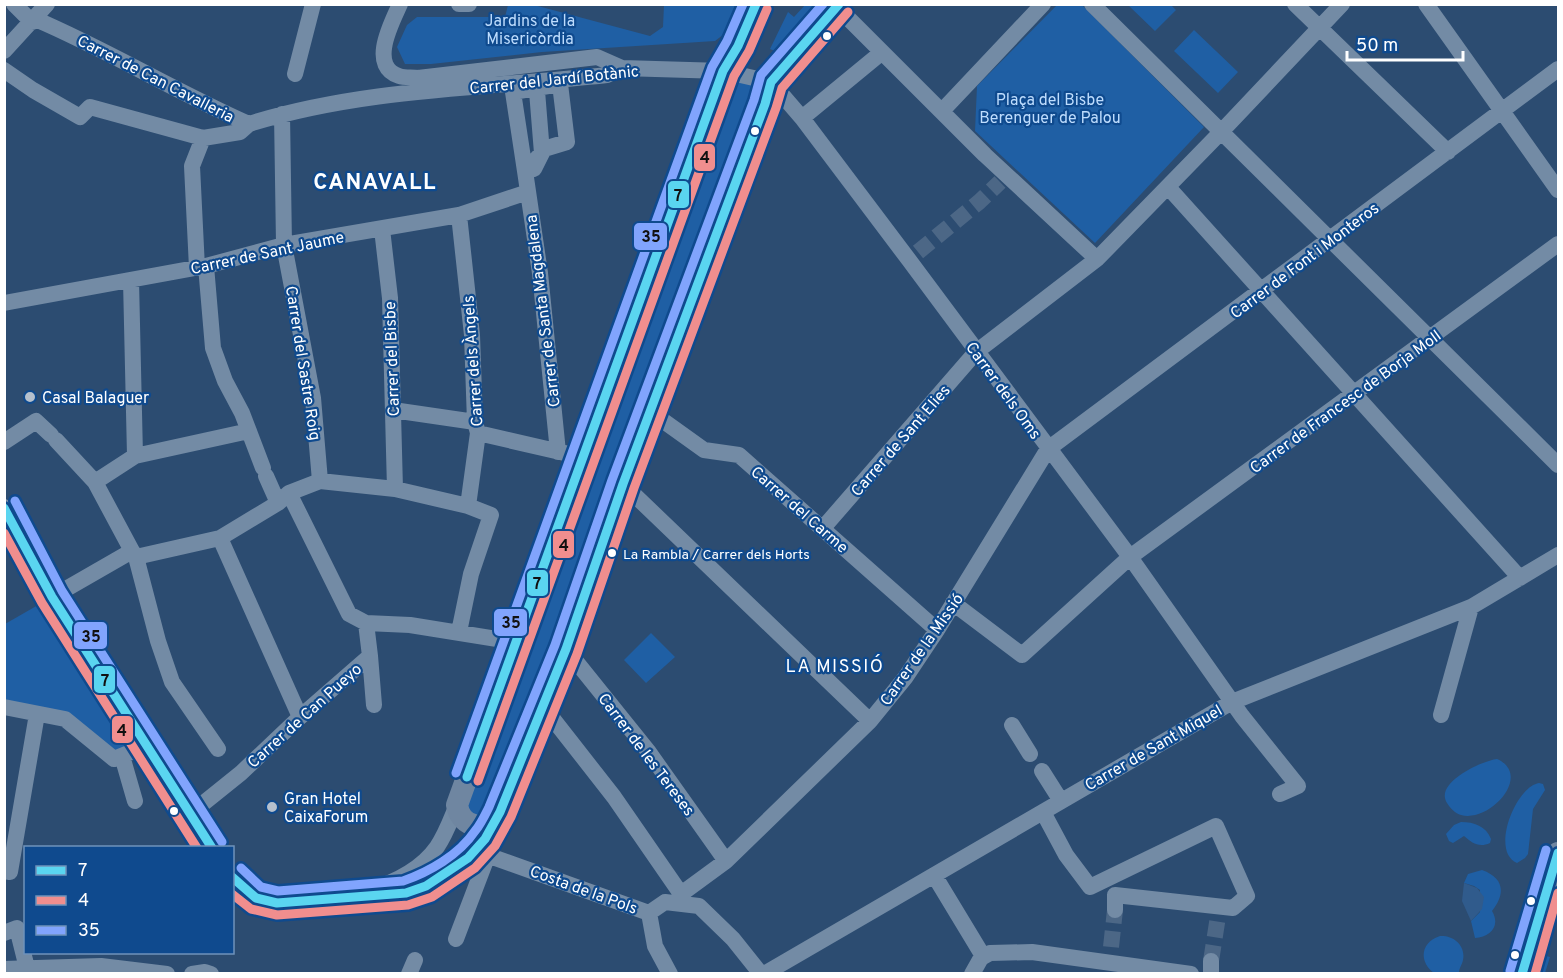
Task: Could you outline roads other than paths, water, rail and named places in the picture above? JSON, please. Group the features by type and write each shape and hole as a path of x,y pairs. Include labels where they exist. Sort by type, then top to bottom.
{"street":[{"path":"14,4 34,21"},
{"path":"4,51 34,21 47,4"},
{"path":"295,75 313,4"},
{"path":"400,4 384,43 384,54 388,67 397,76 418,78 597,57 622,68"},
{"path":"459,4 470,4"},
{"path":"350,897 399,878 429,858 438,846 457,805 723,71 738,46 756,4"},
{"path":"942,111 1043,4"},
{"path":"1092,4 1558,465"},
{"path":"1295,4 1448,152"},
{"path":"234,878 256,898 277,903 406,893 426,886 456,868 485,840 500,812 566,649 623,484 749,148 771,82 838,6 881,53 942,111 1003,178 1096,259 1168,187 1342,4"},
{"path":"1426,4 1558,190"},
{"name":"Carrer de Can Cavalleria","path":"34,21 81,38 202,104 249,124 282,114 348,101"},
{"path":"802,118 881,53"},
{"name":"Carrer del Jardí Botànic","path":"348,101 548,83 607,75 622,68 723,71 771,82"},
{"name":"Carrer de Font i Monteros","path":"1048,449 1558,69"},
{"path":"4,70 80,117 90,107 203,138 240,132 249,124"},
{"name":"Carrer dels Oms","path":"771,82 913,256 976,352 1130,558 1232,702 1298,786 1280,794"},
{"path":"525,171 534,169 542,153 544,149 567,142 560,84 548,83 537,91 542,153"},
{"name":"Carrer de Santa Magdalena","path":"548,83 513,92 540,273 558,452"},
{"name":"Carrer del Sastre Roig","path":"282,114 284,245 313,398 320,481"},
{"path":"203,138 192,166 213,348 264,472 284,498 350,614 366,623 410,625 515,642"},
{"path":"1168,187 1520,578"},
{"name":"Carrer de Sant Jaume","path":"4,303 202,267 284,245 459,215 528,192"},
{"name":"Carrer dels Àngels","path":"459,215 472,335 476,428 468,506"},
{"name":"Carrer del Bisbe","path":"382,229 390,298 395,489"},
{"name":"Carrer de Francesc de Borja Moll","path":"953,603 1022,655 1130,558 1558,244"},
{"name":"Carrer de Sant Elies","path":"823,528 976,352 1096,259"},
{"path":"131,280 135,456"},
{"path":"393,410 476,428 582,457"},
{"name":"Carrer del Carme","path":"651,412 704,450 738,455 937,630"},
{"path":"4,442 36,421 95,482 134,554 172,682 218,749"},
{"path":"95,482 135,456 249,431"},
{"name":"Carrer de la Missió","path":"542,705 614,797 681,894 726,861 870,721 905,678 937,630 1048,449"},
{"path":"52,597 134,554 220,538 284,498 320,481 395,489 468,506 491,515 471,574 459,632"},
{"path":"623,484 870,721"},
{"path":"4,507 52,597 211,846"},
{"path":"220,538 300,717"},
{"name":"Carrer de Sant Miquel","path":"763,974 1232,702 1471,607 1558,555"},
{"path":"1441,715 1471,607"},
{"name":"Carrer de Can Pueyo","path":"190,814 241,773 300,717 370,656 366,623"},
{"name":"Carrer de les Tereses","path":"566,649 648,751 726,861"},
{"path":"370,656 374,705"},
{"path":"4,707 65,719 114,759 146,746"},
{"path":"7,871 37,714"},
{"path":"1012,725 1030,754"},
{"path":"122,756 135,801"},
{"path":"1042,771 1061,801"},
{"path":"457,805 463,819 475,826 488,825 500,812"},
{"path":"1044,812 1066,855 1090,887 1104,880 1216,826 1247,896 1233,908 1220,909 1115,903 1104,880"},
{"path":"1522,974 1558,853"},
{"name":"Costa de la Pols","path":"456,939 486,854 649,913 665,903 699,906 733,939 763,974"},
{"path":"934,875 983,956"},
{"path":"649,913 655,946 664,972"},
{"path":"4,933 17,928 24,945"},
{"path":"972,974 983,956 990,952 1032,952 1111,955 1191,974"},
{"path":"28,954 34,970"},
{"path":"4,969 34,970 101,966 167,974"},
{"path":"81,974 82,971 117,974"},
{"path":"192,974 205,972 211,974"}],"tunnel":[{"path":"918,252 1000,182"},
{"path":"1111,947 1115,910"},
{"path":"1211,961 1219,910"}],"place":[{"name":"Casal Balaguer","path":"30,397"},
{"name":"La Rambla / Carrer dels Horts","path":"612,553"},
{"name":"Gran Hotel CaixaForum","path":"272,807"}],"district":[{"name":"CANAVALL","path":"375,181"},
{"name":"LA MISSIÓ","path":"835,666"}],"park label":[{"name":"Jardins de la Misericòrdia","path":"530,29"},
{"name":"Plaça del Bisbe Berenguer de Palou","path":"1050,108"}]}
